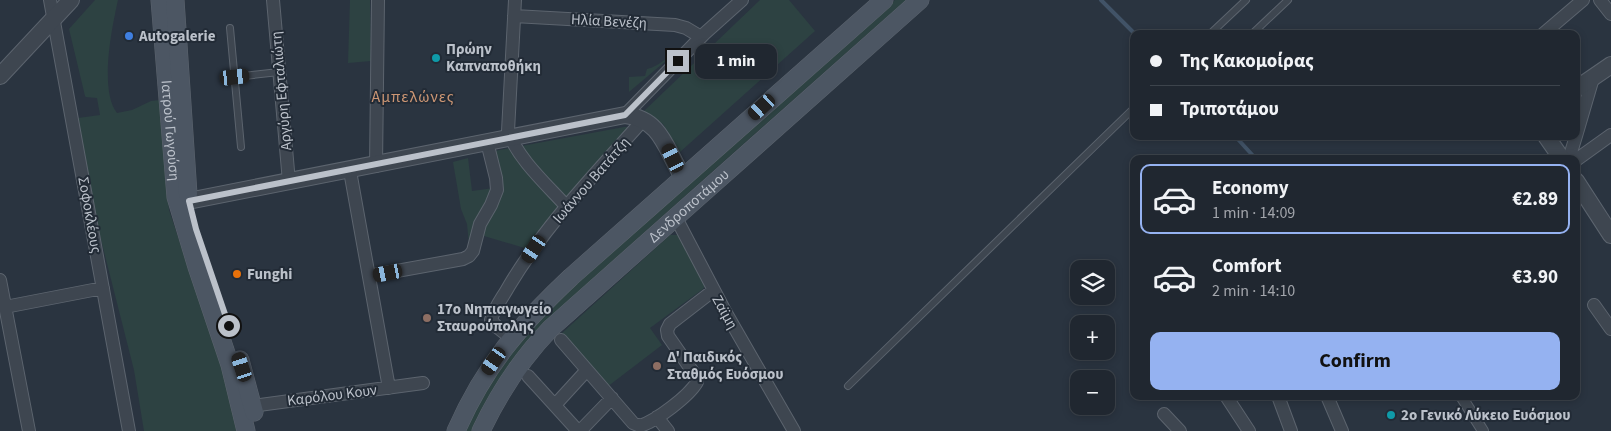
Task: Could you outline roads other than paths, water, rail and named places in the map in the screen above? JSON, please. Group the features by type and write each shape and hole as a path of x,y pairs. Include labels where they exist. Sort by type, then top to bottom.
{"main road":[{"name":"Ιατρού Γωγούση","path":"160,0 170,131 183,202 196,229 229,326 247,406 258,431"},
{"name":"Ιατρού Γωγούση","path":"175,0 183,202"},
{"name":"Δενδροποτάμου","path":"456,431 488,371 511,338 528,318 682,177 884,0"},
{"name":"Δενδροποτάμου","path":"481,431 508,381 540,340 565,314 920,0"},
{"name":"Ιατρού Γωγούση","path":"246,431 247,406"}],"street":[{"name":"Σοφοκλέους","path":"50,0 129,431"},
{"path":"0,76 70,0"},
{"name":"Αργύρη Εφταλιώτη","path":"273,0 289,182"},
{"path":"376,166 378,0"},
{"path":"515,0 507,125 510,138 520,154 566,206"},
{"path":"625,115 701,37 742,0"},
{"path":"1548,30 1583,0"},
{"path":"1600,0 1611,14"},
{"name":"Ηλία Βενέζη","path":"514,16 668,24 681,26 701,37"},
{"path":"1580,86 1611,65"},
{"path":"1580,122 1593,78"},
{"path":"183,202 376,166 625,115 637,116 650,124 664,142 682,177"},
{"name":"Ιωάννου Βατάτζη","path":"511,338 493,324 491,320 492,315 534,249 566,206 644,119"},
{"path":"1580,157 1611,135"},
{"path":"1549,140 1559,155"},
{"path":"1571,155 1575,140"},
{"path":"369,276 463,259 471,254 480,224 492,205 497,190 487,142"},
{"path":"350,170 390,388"},
{"path":"1580,187 1609,228"},
{"name":"Ζαϊμη","path":"675,216 714,290 794,431"},
{"path":"0,280 26,430"},
{"path":"6,307 103,288"},
{"path":"561,340 633,424 640,426 657,417 692,391 697,382 693,372 668,336 667,330 670,324 714,290"},
{"path":"1594,305 1611,330"},
{"path":"555,405 587,370"},
{"path":"528,376 579,431 612,398"},
{"name":"Καρόλου Κουν","path":"247,406 423,383"},
{"path":"1229,400 1249,431"},
{"path":"1279,400 1290,431"},
{"path":"1329,400 1342,431"},
{"path":"1464,400 1483,431"},
{"path":"1164,414 1180,431"},
{"path":"657,417 668,431"}],"lane":[{"path":"1214,30 1246,0"},
{"path":"1256,30 1288,0"},
{"path":"230,28 240,147"},
{"path":"235,77 279,72"},
{"path":"848,386 1130,112"}],"waterway":[{"path":"1101,0 1131,30"},
{"path":"1239,140 1252,155"}],"place":[{"name":"Autogalerie","path":"129,36"},
{"name":"Πρώην Καπναποθήκη","path":"436,58"},
{"name":"Funghi","path":"237,274"},
{"name":"17ο Νηπιαγωγείο Σταυρούπολης","path":"427,318"},
{"name":"Δ' Παιδικός Σταθμός Ευόσμου","path":"657,366"},
{"name":"2ο Γενικό Λύκειο Ευόσμου","path":"1391,415"}],"district":[{"name":"Αμπελώνες","path":"413,96"}]}
